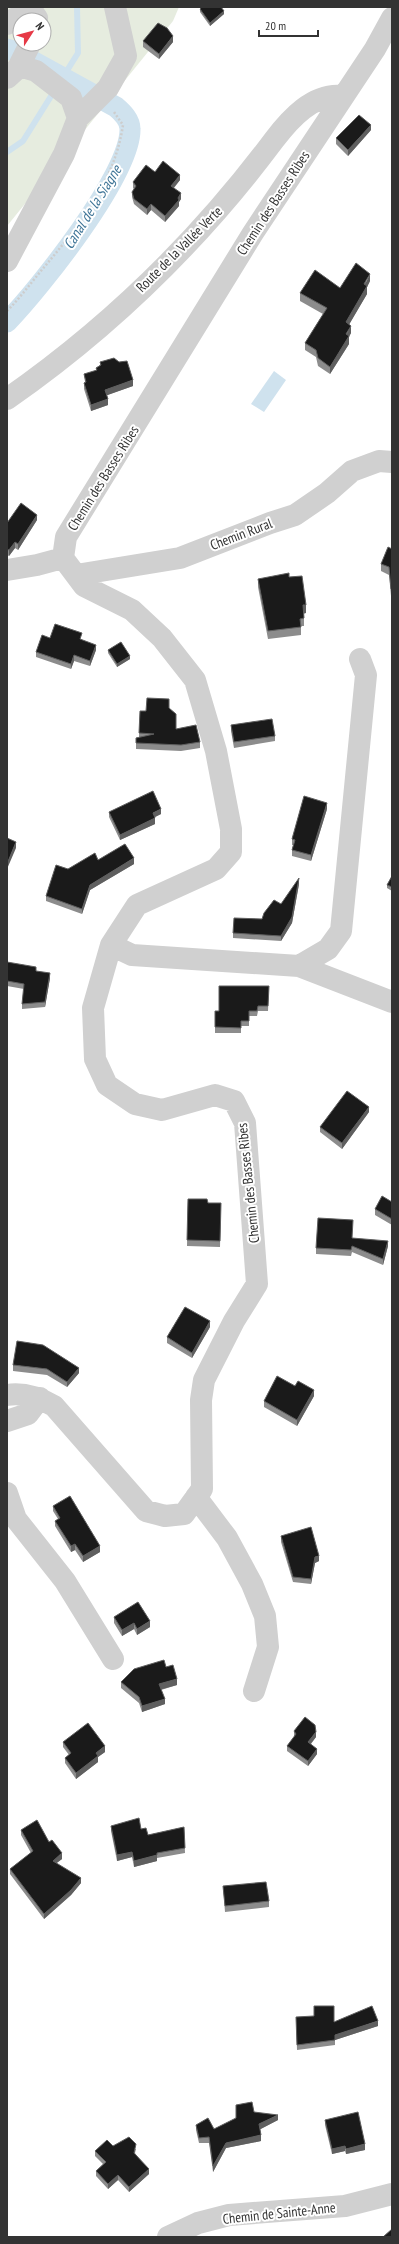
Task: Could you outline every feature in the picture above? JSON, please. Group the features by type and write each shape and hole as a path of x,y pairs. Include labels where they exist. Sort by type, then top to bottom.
{"street":[{"path":"7,261 64,154 74,108 108,88 126,56 114,7"},
{"path":"24,12 30,8 33,12"},
{"name":"Chemin des Basses Ribes","path":"7,1395 16,1393 40,1398 54,1406 146,1511 165,1516 184,1514 202,1489 200,1400 204,1380 234,1321 257,1284 245,1123 234,1101 215,1095 162,1110 135,1104 107,1084 95,1059 93,1008 111,945 137,905 216,869 231,852 231,829 216,750 195,680 162,638 132,610 84,586 63,558 66,537 249,240 342,96 375,49 392,18"},
{"path":"28,52 21,73 74,108"},
{"name":"Route de la Vallée Verte","path":"7,399 107,320 178,253 237,189 287,124 304,108 321,98 331,95 342,96"},
{"name":"Chemin Rural","path":"76,575 180,558 270,523 295,516 327,493 352,471 379,461 392,462"},
{"path":"7,570 37,565 63,558"},
{"path":"300,966 328,949 341,931 366,675 360,659"},
{"path":"111,945 132,955 300,966 392,1002"},
{"path":"7,1421 28,1414 40,1398"},
{"path":"7,1493 16,1519 65,1581 112,1659"},
{"path":"196,1497 227,1538 252,1584 265,1616 268,1647 254,1692"},
{"name":"Chemin de Sainte-Anne","path":"168,2237 198,2224 230,2215 345,2206 392,2194"}],"path":[{"path":"7,311 89,210 107,179 116,157 123,125 117,115 109,109"}],"shaded area":[{"path":"7,7 179,7 173,21 7,226"}],"water":[{"path":"274,371 286,380 264,412 251,404"}],"building":[{"path":"202,7 221,7 224,11 210,23 200,9"},
{"path":"158,23 167,28 173,36 159,54 143,41"},
{"path":"359,115 371,125 348,150 336,138"},
{"path":"163,161 180,175 171,186 181,193 178,198 179,200 165,216 151,204 147,209 134,199 132,192 136,186 133,182 146,165 155,172"},
{"path":"356,263 370,274 364,284 367,286 346,322 351,326 346,334 349,336 330,367 318,358 316,350 305,343 327,308 300,293 315,270 340,288"},
{"path":"114,358 119,362 127,361 133,380 105,390 108,399 91,405 84,383 86,382 84,374 97,370 96,368 101,365 100,362"},
{"path":"21,503 37,515 18,544 15,542 9,550 7,549 7,523"},
{"path":"388,547 392,549 392,589 389,567 381,564"},
{"path":"289,573 289,577 302,576 306,605 303,605 304,618 300,619 301,627 268,631 258,579"},
{"path":"55,624 82,633 80,639 96,645 90,661 74,655 71,664 36,652 42,635 50,638"},
{"path":"121,642 130,656 117,664 108,650"},
{"path":"147,698 169,699 169,708 176,714 176,729 196,725 200,742 181,745 136,743 136,738 154,734 139,733 140,711 146,711"},
{"path":"272,719 275,736 234,742 231,725"},
{"path":"153,791 161,809 153,813 155,818 120,835 109,812"},
{"path":"304,796 327,803 311,855 292,850 295,840 292,839"},
{"path":"7,838 16,842 7,864"},
{"path":"125,844 134,858 90,885 82,909 46,896 56,865 68,869 95,853 98,860"},
{"path":"392,876 392,887 387,885"},
{"path":"299,878 292,917 281,936 233,933 234,918 262,919 264,913 274,900 281,904"},
{"path":"7,962 36,967 36,971 50,973 45,1002 22,1004 24,984 7,981"},
{"path":"219,986 269,986 268,1006 258,1006 257,1011 249,1011 249,1021 241,1021 241,1028 215,1027 215,1011 219,1011"},
{"path":"347,1091 369,1107 342,1143 320,1127"},
{"path":"382,1196 392,1202 392,1219 375,1209"},
{"path":"188,1199 207,1199 208,1203 221,1203 220,1241 187,1240"},
{"path":"318,1218 353,1220 352,1238 388,1241 383,1259 352,1246 351,1250 316,1248"},
{"path":"185,1307 210,1321 192,1353 167,1337"},
{"path":"17,1341 43,1345 79,1368 67,1382 47,1369 13,1365"},
{"path":"277,1376 295,1386 298,1381 314,1390 297,1420 264,1401"},
{"path":"70,1496 100,1546 83,1556 75,1544 71,1546 55,1521 60,1518 53,1506"},
{"path":"311,1527 319,1556 315,1557 311,1579 293,1577 281,1536"},
{"path":"138,1602 150,1621 137,1629 134,1623 122,1630 114,1617"},
{"path":"164,1660 166,1667 173,1665 177,1679 159,1684 165,1699 142,1706 139,1697 121,1682 134,1669"},
{"path":"305,1717 315,1725 316,1732 308,1742 317,1749 308,1761 287,1746 296,1734 294,1731"},
{"path":"88,1723 105,1746 96,1753 98,1756 76,1773 65,1758 71,1753 63,1742"},
{"path":"139,1818 141,1829 146,1828 148,1835 184,1827 185,1848 157,1853 157,1855 134,1861 132,1852 117,1855 111,1826"},
{"path":"37,1820 49,1842 52,1840 62,1853 53,1861 81,1878 71,1890 44,1914 10,1869 33,1851 21,1830"},
{"path":"266,1882 269,1901 225,1906 223,1886"},
{"path":"314,2006 334,2006 334,2022 372,2006 378,2021 335,2035 335,2040 297,2045 296,2017 314,2016"},
{"path":"252,2102 254,2112 278,2115 259,2124 261,2135 226,2143 213,2166 209,2137 199,2138 196,2125 208,2118 214,2129 236,2118 236,2105"},
{"path":"358,2112 365,2144 346,2149 345,2146 332,2149 325,2120"},
{"path":"129,2137 136,2144 134,2153 149,2169 129,2187 118,2175 108,2184 96,2171 106,2162 95,2151 107,2140 113,2146"},
{"path":"392,2229 392,2237 383,2237"}],"waterway":[{"path":"7,152 23,141 78,53 77,7"},
{"name":"Canal de la Siagne","path":"7,49 14,51 116,107 124,114 130,126 126,149 116,174 100,201 60,258 22,306 7,322"}]}
